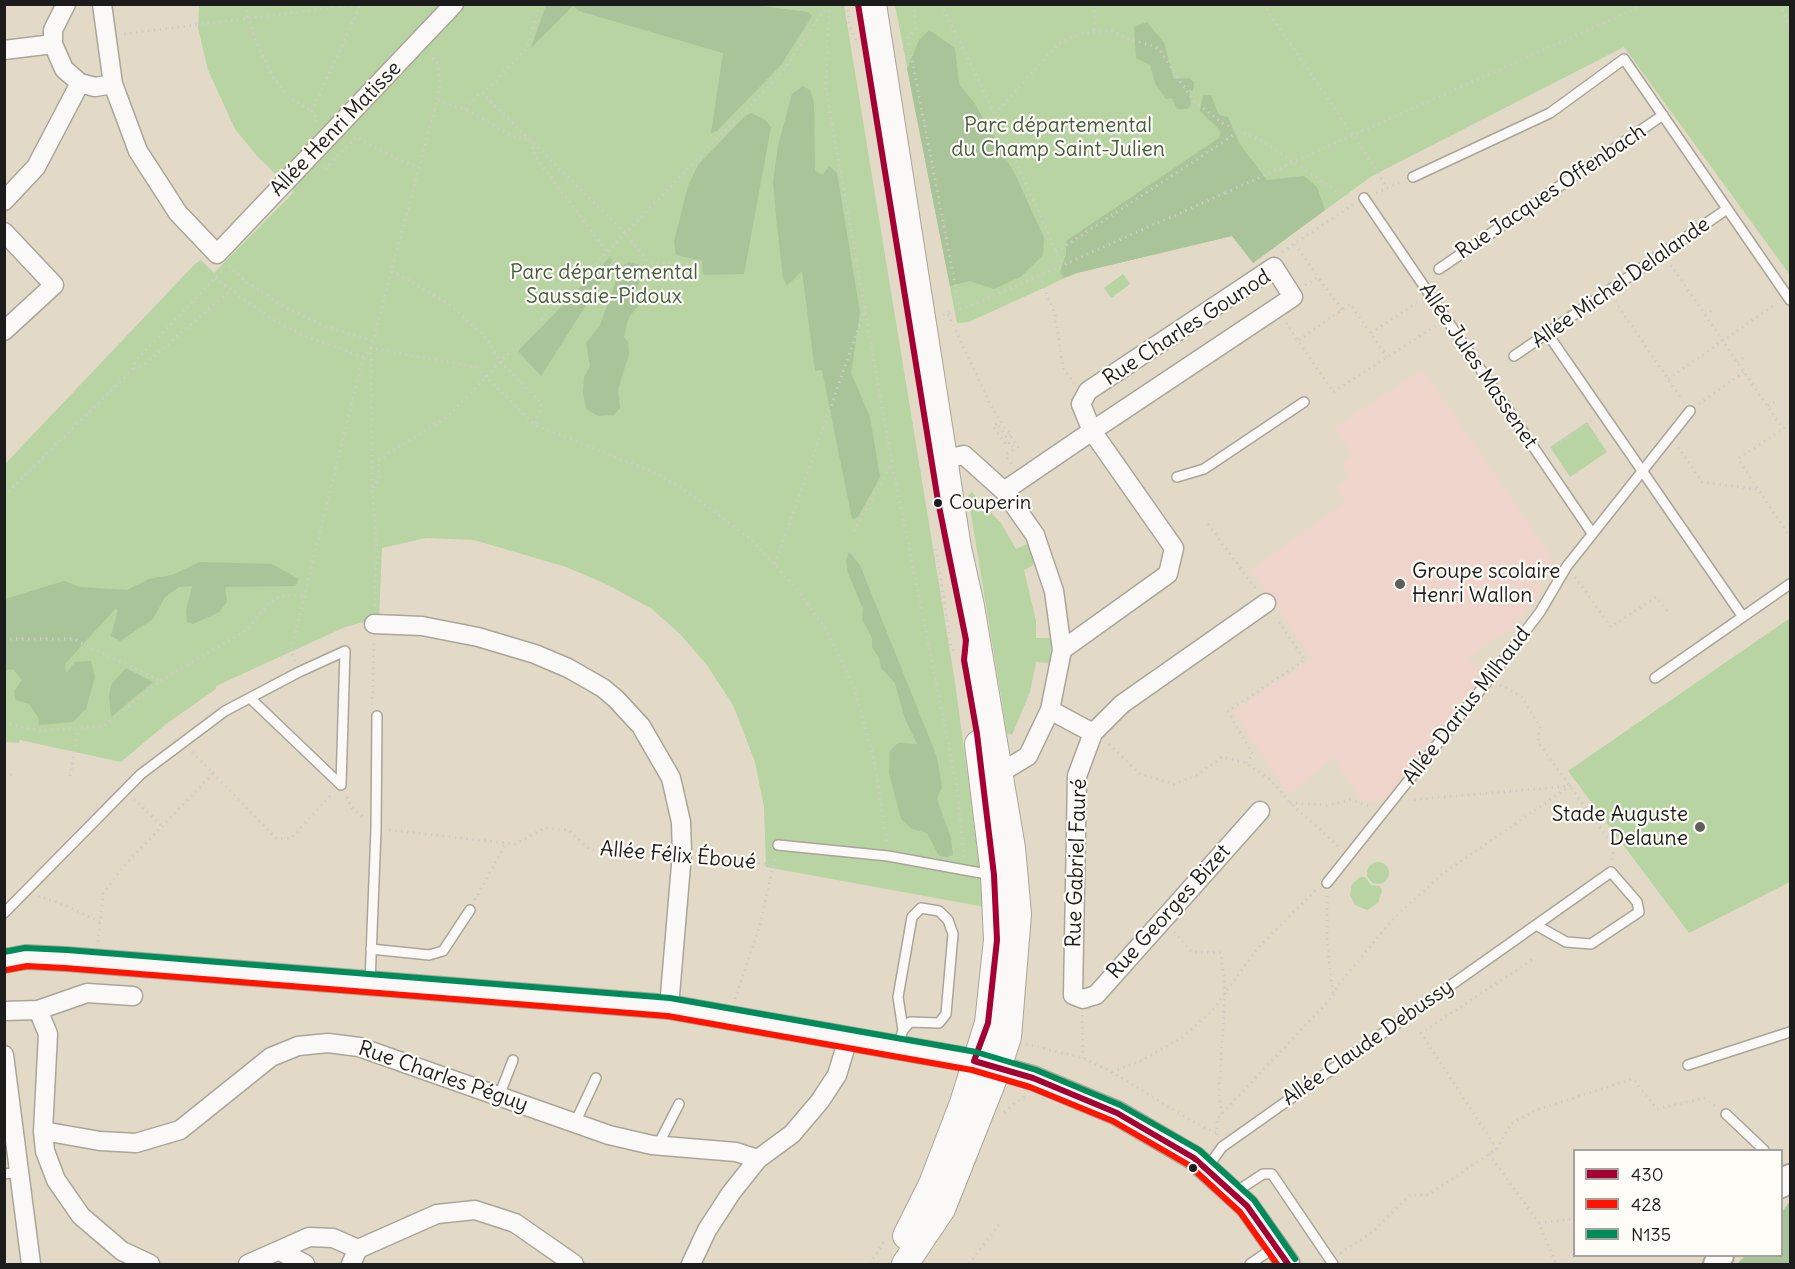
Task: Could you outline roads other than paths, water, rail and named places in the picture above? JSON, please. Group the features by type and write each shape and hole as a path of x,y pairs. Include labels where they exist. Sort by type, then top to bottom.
{"main road":[{"path":"873,4 936,316 945,459 990,766 996,940 986,1065 942,1209 905,1264"},
{"path":"853,8 938,501 966,640 964,660 1012,848 1018,914 1008,1038 986,1065 963,1103 915,1222 890,1264"},
{"path":"938,501 939,471 945,459"}],"street":[{"path":"66,4 53,30 53,44 64,69 80,83 95,87 113,84 104,37 102,4"},
{"name":"Allée Henri Matisse","path":"113,84 138,151 178,213 222,259 454,4"},
{"path":"4,50 53,44"},
{"path":"4,201 36,167 80,83"},
{"path":"4,232 54,285 4,331"},
{"name":"Rue Charles Gounod","path":"1274,267 1293,297 1092,431 1081,404 1084,396 1274,267"},
{"path":"1004,491 1092,431 1174,548 1168,574 1062,650"},
{"path":"945,459 964,455 1004,491 1035,535 1054,591 1062,650 1050,710 1028,756 990,766"},
{"name":"Rue Gabriel Fauré","path":"1078,997 1077,776 1093,733 1122,704 1266,603"},
{"path":"374,624 422,626 500,642 568,668 603,688 629,711 661,757 671,778 677,801 682,853 669,1007"},
{"path":"1050,710 1093,733"},
{"name":"Rue Georges Bizet","path":"1078,997 1096,995 1260,811"},
{"path":"4,962 26,957 669,1007 848,1039 900,1039 1033,1078 1117,1113 1159,1136 1207,1168 1234,1193 1247,1206 1281,1256"},
{"path":"4,1011 38,1010 87,993 133,996"},
{"path":"38,1010 48,1034 43,1131 45,1151 56,1180 81,1216 122,1251 150,1264"},
{"path":"691,1264 707,1230 731,1193 758,1159 792,1134 820,1101 837,1075 848,1039"},
{"name":"Rue Charles Péguy","path":"43,1131 100,1141 136,1143 180,1130 271,1058 298,1046 328,1043 359,1047 609,1135 658,1145 736,1152 758,1159"},
{"path":"4,1055 13,1173 31,1264"},
{"path":"248,1264 309,1237 333,1238 355,1257 437,1214 476,1210 515,1223 574,1264"},
{"path":"280,1251 305,1264"}],"lane":[{"path":"1413,177 1550,114 1624,59 1790,297"},
{"name":"Rue Jacques Offenbach","path":"1439,269 1663,115"},
{"name":"Allée Jules Massenet","path":"1364,198 1592,533"},
{"name":"Allée Michel Delalande","path":"1514,356 1727,209"},
{"path":"1547,333 1604,412 1743,617"},
{"path":"1177,477 1204,469 1304,402"},
{"name":"Allée Darius Milhaud","path":"1328,883 1490,678 1540,612 1567,566 1690,411"},
{"path":"1655,678 1791,584"},
{"path":"4,914 141,774 225,711 299,672 345,651 341,785 250,698"},
{"path":"370,983 376,829 377,716"},
{"path":"778,845 888,856 994,875"},
{"name":"Allée Claude Debussy","path":"1207,1168 1222,1147 1536,925 1611,872 1637,902 1640,912 1591,944 1566,942 1536,925"},
{"path":"921,908 939,911 948,920 952,934 946,1014 939,1023 914,1022 900,1039 898,997 912,917 921,908"},
{"path":"372,949 429,955 443,951 470,910"},
{"path":"1688,1065 1791,1032"},
{"path":"499,1096 513,1060"},
{"path":"575,1123 596,1078"},
{"path":"658,1145 679,1104"},
{"path":"1726,1114 1763,1149"},
{"path":"1234,1193 1263,1174 1272,1174 1332,1262"},
{"path":"1250,1264 1281,1256"}],"place":[{"name":"Couperin","path":"938,503"},
{"name":"Groupe scolaire Henri Wallon","path":"1400,584"},
{"name":"Stade Auguste Delaune","path":"1700,827"}],"park label":[{"name":"Parc départemental du Champ Saint-Julien","path":"1058,138"},
{"name":"Parc départemental Saussaie-Pidoux","path":"604,285"}]}
